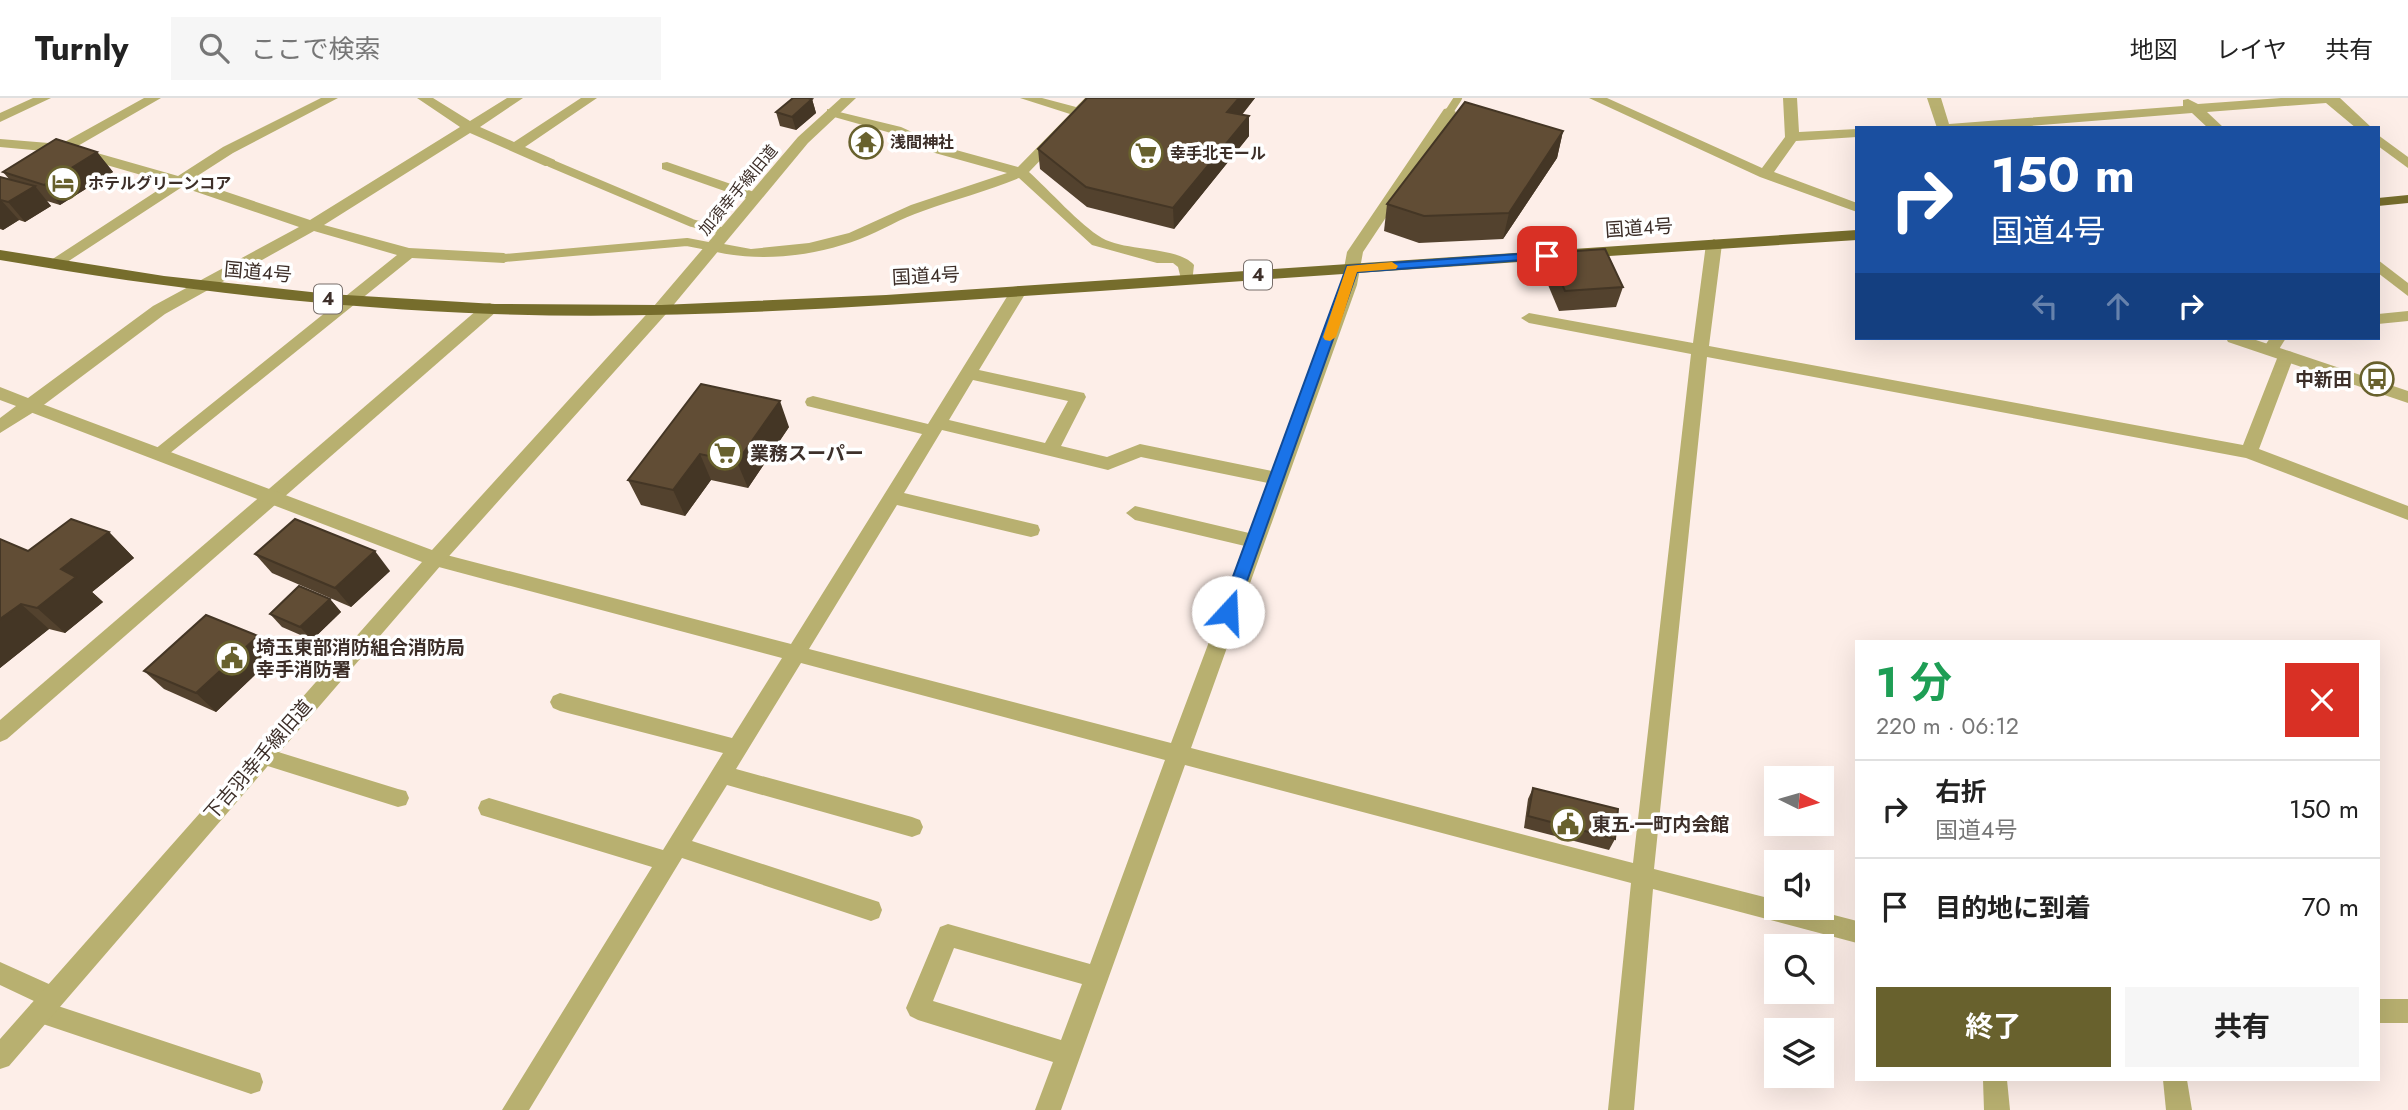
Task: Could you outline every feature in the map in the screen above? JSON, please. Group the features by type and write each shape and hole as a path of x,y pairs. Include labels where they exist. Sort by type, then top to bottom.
{"highway":[{"path":"2380,202 2408,199"},
{"name":"国道4号","path":"0,255 196,287 347,301 490,308 660,310 1188,281 1855,235"}],"street":[{"path":"0,118 44,98"},
{"path":"43,160 154,98"},
{"path":"53,265 228,150 331,98"},
{"path":"424,98 471,128 550,163"},
{"path":"0,427 159,310 196,287 312,226 413,160 471,128 516,98"},
{"path":"514,148 590,98"},
{"name":"加須幸手線旧道","path":"660,310 816,125 849,98"},
{"path":"1027,98 1079,112"},
{"path":"713,247 751,254 808,248 854,236 916,208 1021,172 1093,98"},
{"path":"1596,98 1765,174 1855,207"},
{"path":"1765,174 1792,137 1790,98"},
{"path":"1934,98 1946,126"},
{"path":"1966,126 2188,103 2331,98 2363,126"},
{"path":"2188,103 2215,126"},
{"path":"1048,1110 1175,755 1349,285 1355,252 1454,105"},
{"path":"832,111 896,130 940,150 1021,172 1097,242 1157,258 1176,258 1186,265 1188,281"},
{"path":"1792,137 1855,133"},
{"path":"2380,141 2408,164"},
{"path":"0,143 64,148 178,181 312,226 409,253 504,258"},
{"path":"667,166 755,197"},
{"path":"1621,1110 1642,876 1699,351 1714,244"},
{"path":"158,454 409,253"},
{"path":"2380,267 2408,290"},
{"path":"515,1110 1018,291"},
{"path":"0,733 273,499 490,308"},
{"name":"下吉羽幸手線旧道","path":"0,1057 435,559 660,310"},
{"path":"2380,319 2408,316"},
{"path":"1529,318 2249,452 2408,513"},
{"path":"2243,340 2278,348 2408,397"},
{"path":"2249,452 2278,348"},
{"path":"969,373 1078,397 1050,450"},
{"path":"0,393 435,559 1855,931"},
{"path":"813,402 1108,464 1140,450 1277,479"},
{"path":"893,497 1031,530"},
{"path":"1135,513 1255,541"},
{"path":"559,702 736,748"},
{"path":"262,756 398,798"},
{"path":"719,774 912,827"},
{"path":"489,808 671,853 871,910"},
{"path":"1068,1054 918,1008 948,935 1096,977"},
{"path":"0,973 46,1004 251,1082"},
{"path":"2380,1011 2408,1011"},
{"path":"1995,1081 1997,1110"},
{"path":"2175,1081 2179,1110"}],"lane":[{"path":"550,163 668,213 725,232"},
{"path":"504,258 687,242 713,247"}],"building":[{"path":"793,98 812,99 792,117 776,112"},
{"name":"幸手北モール","path":"1087,98 1239,98 1227,112 1249,116 1173,208 1086,187 1038,149"},
{"path":"1465,102 1563,131 1509,213 1424,216 1387,204"},
{"path":"56,139 97,152 44,185 3,172"},
{"path":"0,177 35,186 8,202 0,201"},
{"path":"1605,249 1623,287 1565,291 1548,253"},
{"path":"701,384 780,401 737,462 700,454 673,490 628,480"},
{"path":"71,519 109,532 61,569 76,577 37,608 21,604 0,619 0,539 28,551"},
{"path":"295,519 375,551 335,588 255,554"},
{"path":"299,586 330,599 300,627 270,614"},
{"path":"206,615 258,636 196,693 144,671"},
{"path":"1533,788 1618,809 1615,839 1528,816"}],"slow traffic":[{"path":"1330,337 1349,285 1352,268 1392,266"}],"place":[{"name":"浅間神社","path":"866,142"},
{"name":"幸手北モール","path":"1146,153"},
{"name":"ホテルグリーンコア","path":"63,183"},
{"name":"中新田","path":"2377,379"},
{"name":"業務スーパー","path":"725,453"},
{"name":"埼玉東部消防組合消防局 幸手消防署","path":"232,658"},
{"name":"東五-一町内会館","path":"1568,824"}],"route":[{"path":"1228,612 1349,285 1352,268 1547,256"}]}
